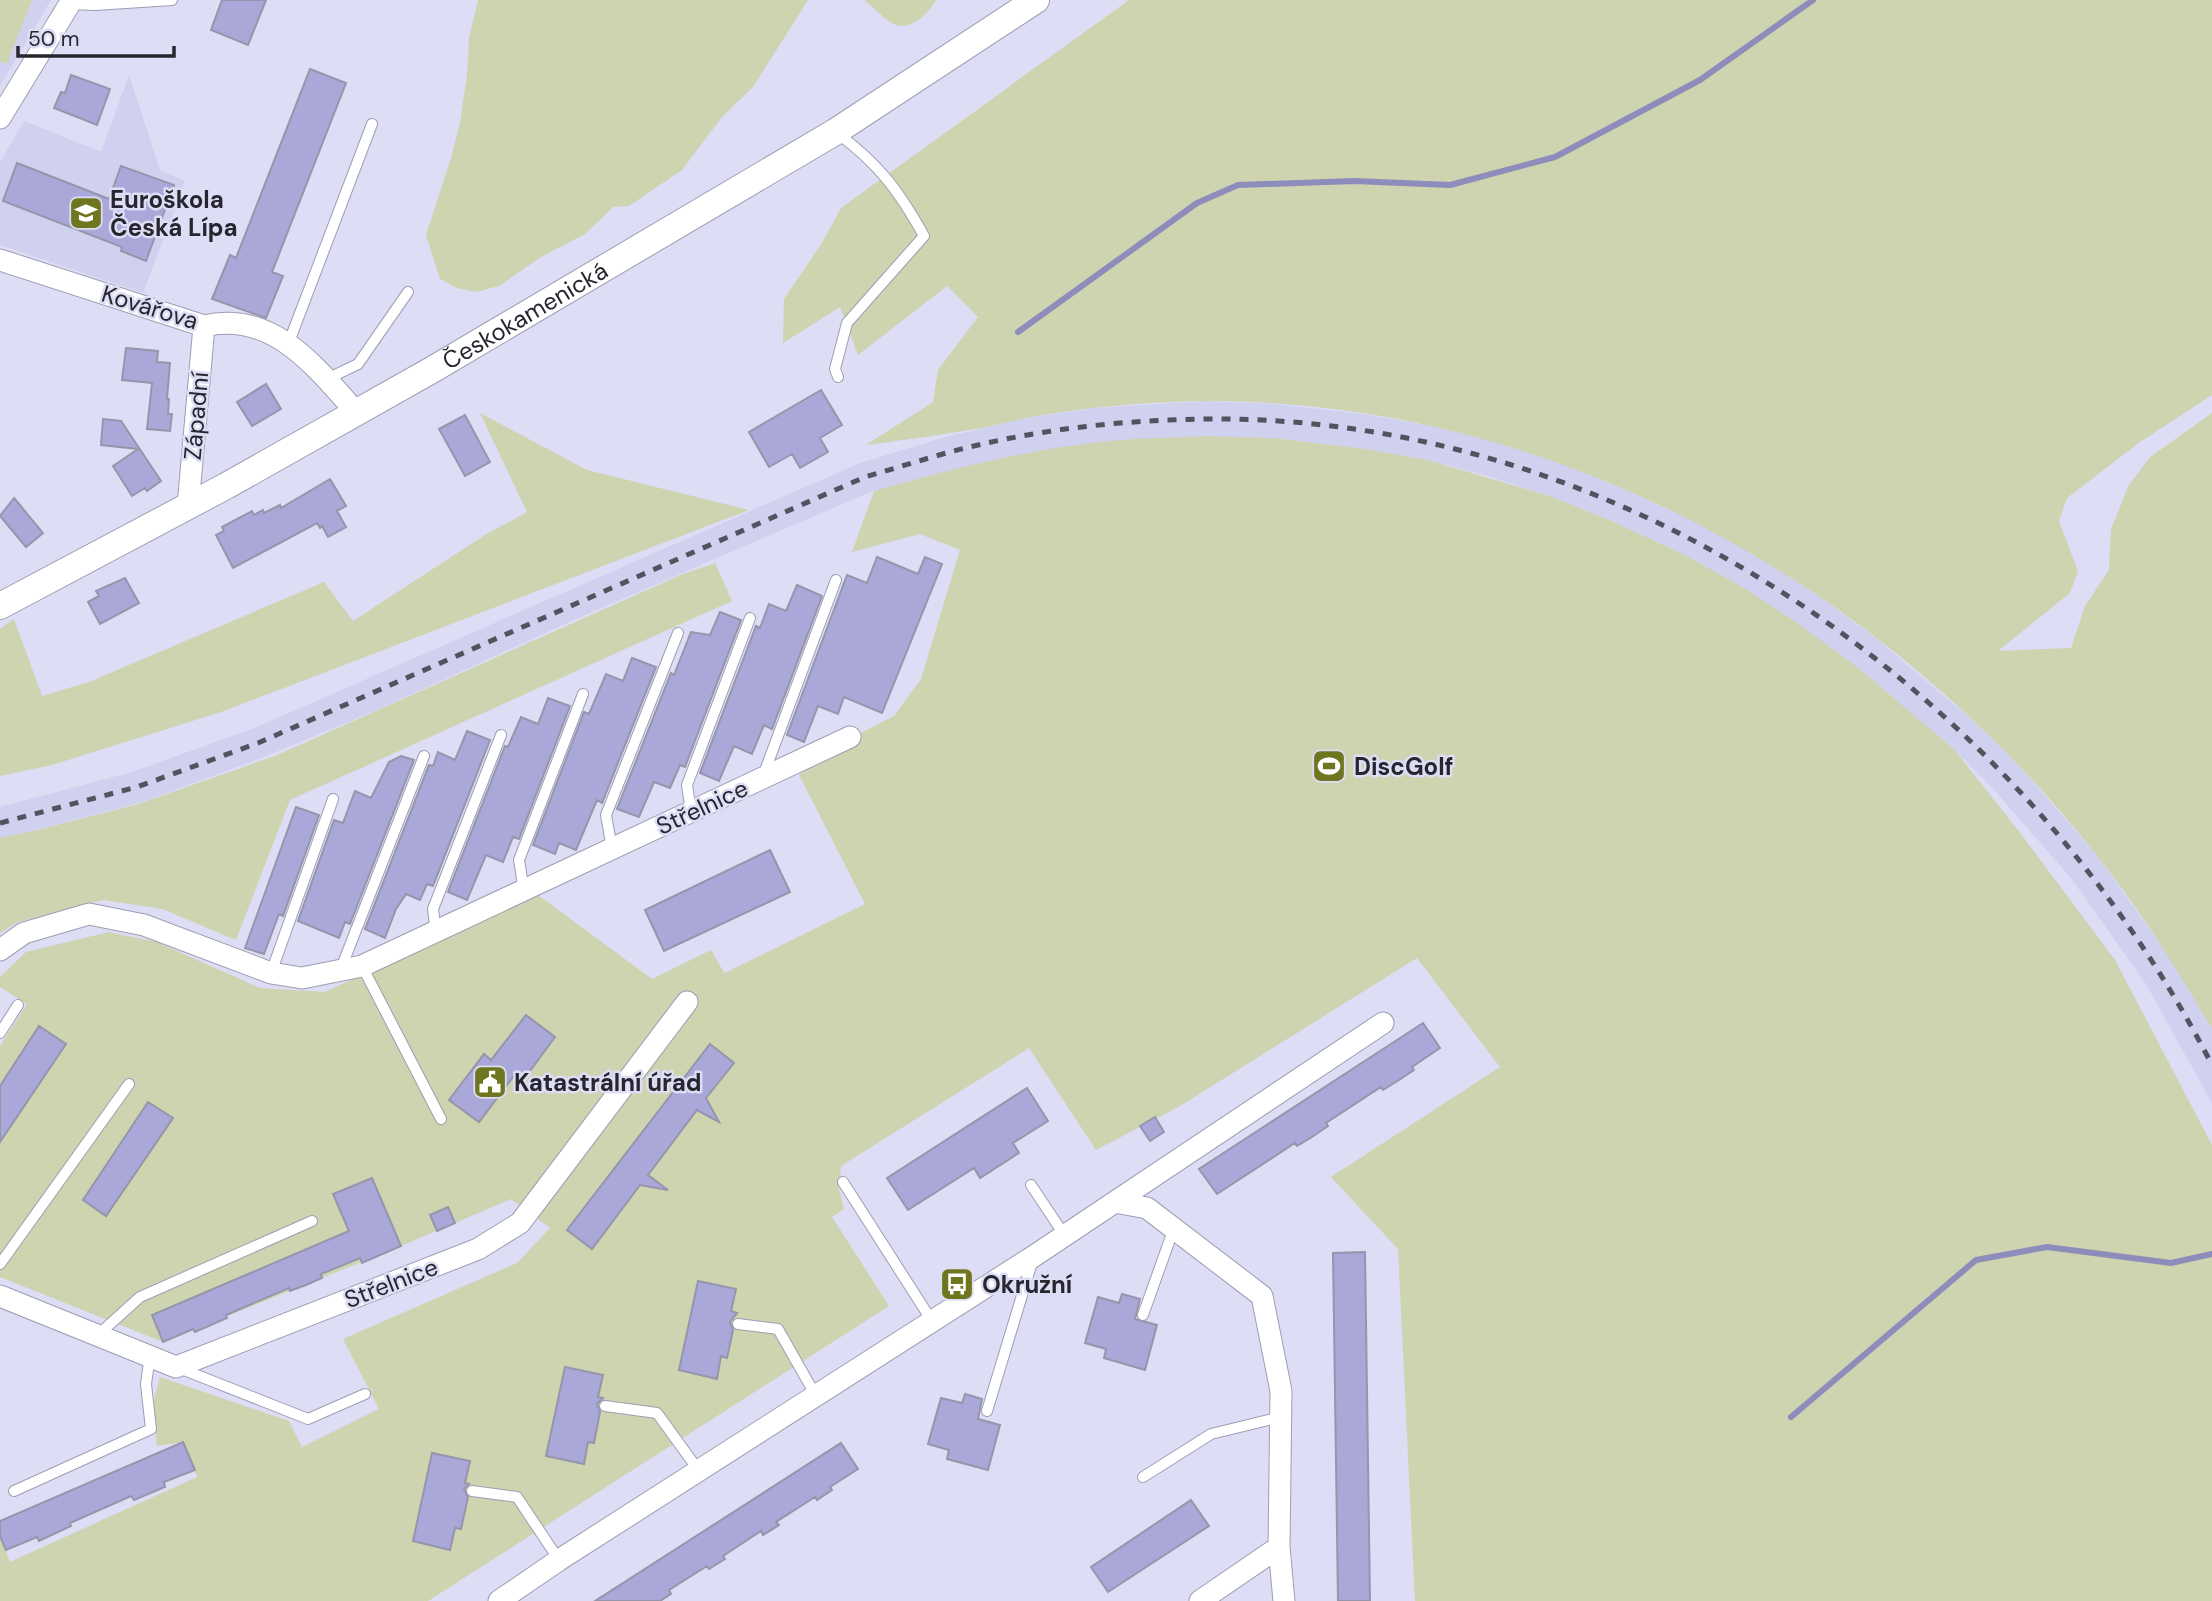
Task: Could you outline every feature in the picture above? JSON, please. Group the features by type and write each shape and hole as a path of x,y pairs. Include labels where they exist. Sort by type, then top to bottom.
{"street":[{"name":"Českokamenická","path":"0,606 188,506 430,370 835,132 1036,0"},
{"path":"0,118 71,2"},
{"name":"Kovářova","path":"0,260 204,326 235,322 289,342 355,411"},
{"name":"Západní","path":"188,506 204,326"},
{"name":"Střelnice","path":"0,950 24,933 89,914 144,925 271,973 302,978 362,966 850,737"},
{"name":"Střelnice","path":"176,1367 478,1249 520,1223 687,1002"},
{"path":"499,1601 1065,1236 1384,1023"},
{"path":"1115,1202 1147,1208 1262,1296 1281,1391 1279,1547 1284,1601"},
{"path":"0,1296 176,1367"},
{"path":"1200,1601 1279,1547"}],"lane":[{"path":"71,2 95,5 172,0"},
{"path":"289,342 372,124"},
{"path":"835,132 866,154 882,172 924,236 847,323 835,369 838,377"},
{"path":"327,379 358,364 408,292"},
{"path":"762,778 836,580"},
{"path":"691,812 687,785 750,618"},
{"path":"612,849 606,815 678,633"},
{"path":"524,891 519,860 583,694"},
{"path":"436,933 433,909 500,735"},
{"path":"340,971 424,757"},
{"path":"271,973 333,799"},
{"path":"362,966 441,1119"},
{"path":"0,1033 18,1005"},
{"path":"0,1264 129,1084"},
{"path":"843,1182 932,1321"},
{"path":"1031,1185 1065,1236"},
{"path":"99,1334 140,1297 312,1220"},
{"path":"1143,1315 1174,1228"},
{"path":"987,1411 1034,1256"},
{"path":"738,1324 778,1329 816,1396"},
{"path":"14,1491 150,1429 146,1384 150,1355"},
{"path":"176,1367 308,1419 365,1394"},
{"path":"605,1406 657,1413 699,1471"},
{"path":"1143,1477 1210,1434 1281,1417"},
{"path":"472,1491 517,1497 559,1560"}],"shaded area":[{"path":"0,0 51,0 0,86"},
{"name":"Euroškola Česká Lípa","path":"129,75 160,170 185,181 143,293 0,245 0,162 24,121 101,152"},
{"path":"1205,401 1275,404 1364,414 1500,443 1562,463 1703,526 1761,558 1820,597 1878,640 1977,724 2021,768 2098,857 2175,965 2212,1029 2212,1103 2146,984 2071,878 1996,792 1954,749 1857,667 1744,588 1687,556 1614,522 1550,496 1491,477 1428,460 1359,448 1273,438 1155,438 1100,442 987,462 870,492 264,757 142,802 0,839 0,807 132,772 252,729 860,463 949,436 1032,417 1097,408"}],"green space":[{"path":"0,0 32,0 7,64 0,61"},
{"path":"478,0 808,0 753,87 722,117 682,170 629,206 613,207 585,234 541,257 499,286 476,292 457,288 440,279 426,235 460,123 469,38"},
{"path":"864,0 936,0 922,17 904,26 890,22"},
{"path":"1129,0 2212,0 2212,395 2140,442 2067,498 2059,521 2078,571 2070,593 1998,651 2071,648 2085,606 2109,570 2111,529 2129,485 2150,457 2212,413 2212,1029 2158,941 2098,857 2013,759 1917,671 1814,593 1703,527 1585,473 1463,434 1336,409 1206,401 1074,410 976,429 866,445 933,402 938,370 978,317 947,286 858,355 840,307 783,343 784,299 822,243 841,208"},
{"path":"480,413 587,470 749,510 221,712 52,765 0,776 0,629 14,619 42,696 89,682 324,582 353,621 485,535 527,512"},
{"path":"1205,436 1273,438 1359,448 1428,460 1550,496 1614,522 1687,556 1744,588 1800,625 1857,667 1954,749 2115,960 2212,1145 2212,1601 1415,1601 1398,1249 1331,1177 1500,1067 1417,958 1180,1106 1096,1150 1029,1048 841,1166 839,1189 844,1209 832,1217 889,1306 428,1601 0,1601 0,1537 10,1562 197,1477 183,1442 157,1446 152,1408 160,1377 289,1421 302,1447 379,1409 343,1339 517,1263 550,1228 511,1199 163,1342 0,1277 0,1046 27,1004 0,987 0,977 26,952 109,932 157,942 260,988 325,992 538,895 652,979 711,950 726,976 725,973 865,904 799,775 861,733 894,716 921,679 960,550 920,534 852,552 874,491 1042,450 1112,441"},
{"path":"715,563 732,601 290,800 236,940 162,909 103,900 18,922 0,933 0,838 138,804 275,756 683,574"}],"building":[{"path":"222,0 266,0 248,45 211,30"},
{"path":"310,69 346,83 272,272 283,276 266,318 212,299 230,255 236,258"},
{"path":"71,75 110,89 97,125 54,108 61,92 65,93"},
{"path":"17,163 109,199 121,166 174,185 146,261 121,251 122,247 3,201"},
{"path":"126,348 158,351 157,362 170,363 167,399 168,414 172,414 170,431 147,429 152,383 122,380"},
{"path":"266,384 281,409 252,426 237,402"},
{"path":"821,390 842,425 820,438 828,452 800,468 792,454 769,467 749,432"},
{"path":"465,415 490,462 465,476 439,429"},
{"path":"103,419 121,421 161,481 147,491 145,488 132,496 113,466 138,449 101,445"},
{"path":"330,479 346,506 337,511 346,527 328,537 317,523 233,568 216,535 224,531 222,527 252,511 254,515 280,505 281,508"},
{"path":"14,498 43,533 26,547 0,516"},
{"path":"877,557 918,574 925,557 942,564 882,713 844,697 838,714 818,706 804,742 787,735 847,575 867,583"},
{"path":"125,578 139,603 100,624 88,602 99,596 96,591"},
{"path":"797,585 822,596 772,729 764,725 752,754 734,746 719,781 700,773 756,626 760,628 769,604 786,611"},
{"path":"720,612 741,620 685,767 680,765 670,788 654,782 639,817 617,809 671,673 674,675 691,632 710,635"},
{"path":"632,658 656,667 602,803 597,800 576,850 559,843 555,854 533,845 584,712 589,714 606,674 623,681"},
{"path":"548,698 570,706 519,839 513,837 503,862 486,855 467,900 448,892 505,746 508,747 521,717 538,724"},
{"path":"467,731 490,740 433,886 427,884 420,900 406,894 396,909 385,938 365,929 429,765 433,766 438,752 455,760"},
{"path":"401,756 414,760 350,924 345,922 339,938 298,921 334,820 343,823 355,791 371,798 389,762"},
{"path":"296,807 319,815 283,916 279,914 264,954 245,948"},
{"path":"770,850 790,892 664,951 645,910"},
{"path":"526,1015 555,1037 521,1083 513,1077 479,1122 449,1100 484,1054 491,1060"},
{"path":"1423,1023 1440,1048 1412,1067 1414,1070 1383,1090 1381,1087 1326,1123 1328,1126 1312,1137 1297,1146 1295,1143 1217,1194 1199,1169"},
{"path":"39,1026 66,1044 0,1142 0,1086"},
{"path":"710,1044 734,1063 706,1098 719,1122 697,1110 648,1175 668,1190 640,1185 592,1249 567,1230"},
{"path":"1027,1088 1048,1121 1013,1143 1019,1153 980,1178 974,1168 908,1210 887,1178"},
{"path":"148,1102 173,1118 106,1216 83,1200"},
{"path":"1155,1117 1164,1132 1150,1141 1140,1126"},
{"path":"372,1178 401,1246 362,1263 360,1258 321,1274 322,1278 306,1285 290,1291 289,1288 226,1315 227,1318 195,1332 193,1329 163,1342 152,1315 349,1231 333,1194"},
{"path":"448,1207 455,1223 437,1231 430,1215"},
{"path":"1365,1252 1370,1601 1338,1601 1333,1253"},
{"path":"698,1281 736,1289 731,1311 737,1313 730,1322 733,1330 727,1358 721,1356 717,1379 679,1370"},
{"path":"1122,1294 1140,1299 1135,1319 1157,1325 1145,1370 1104,1358 1106,1349 1085,1343 1098,1297 1119,1303"},
{"path":"565,1367 603,1375 598,1397 603,1398 597,1404 600,1412 594,1443 588,1442 584,1464 546,1456"},
{"path":"965,1394 982,1399 978,1419 1000,1425 988,1470 947,1459 949,1450 928,1444 941,1398 962,1403"},
{"path":"183,1442 195,1470 164,1482 165,1487 134,1500 131,1496 70,1523 71,1526 39,1541 37,1537 6,1550 0,1536 0,1521"},
{"path":"841,1443 858,1469 830,1487 832,1490 817,1500 815,1497 776,1522 779,1525 763,1535 761,1531 723,1556 725,1559 709,1569 707,1566 669,1590 671,1594 660,1601 595,1601"},
{"path":"432,1453 470,1461 465,1483 469,1484 464,1489 468,1497 461,1529 455,1528 450,1550 413,1541"},
{"path":"1191,1500 1209,1526 1108,1592 1091,1567"}],"waterway":[{"path":"1018,332 1197,203 1238,185 1354,181 1450,185 1555,157 1700,80 1813,0"},
{"path":"1791,1417 1976,1260 2047,1247 2171,1263 2212,1254"}],"railway":[{"path":"0,823 137,787 258,743 865,477 939,455 1044,432 1141,421 1205,419 1362,430 1515,466 1660,524 1797,602 1922,697 2035,808 2132,931 2212,1065"}],"place":[{"name":"Euroškola Česká Lípa","path":"86,213"},
{"name":"DiscGolf","path":"1329,766"},
{"name":"Katastrální úřad","path":"490,1082"},
{"name":"Okružní","path":"957,1284"}]}
